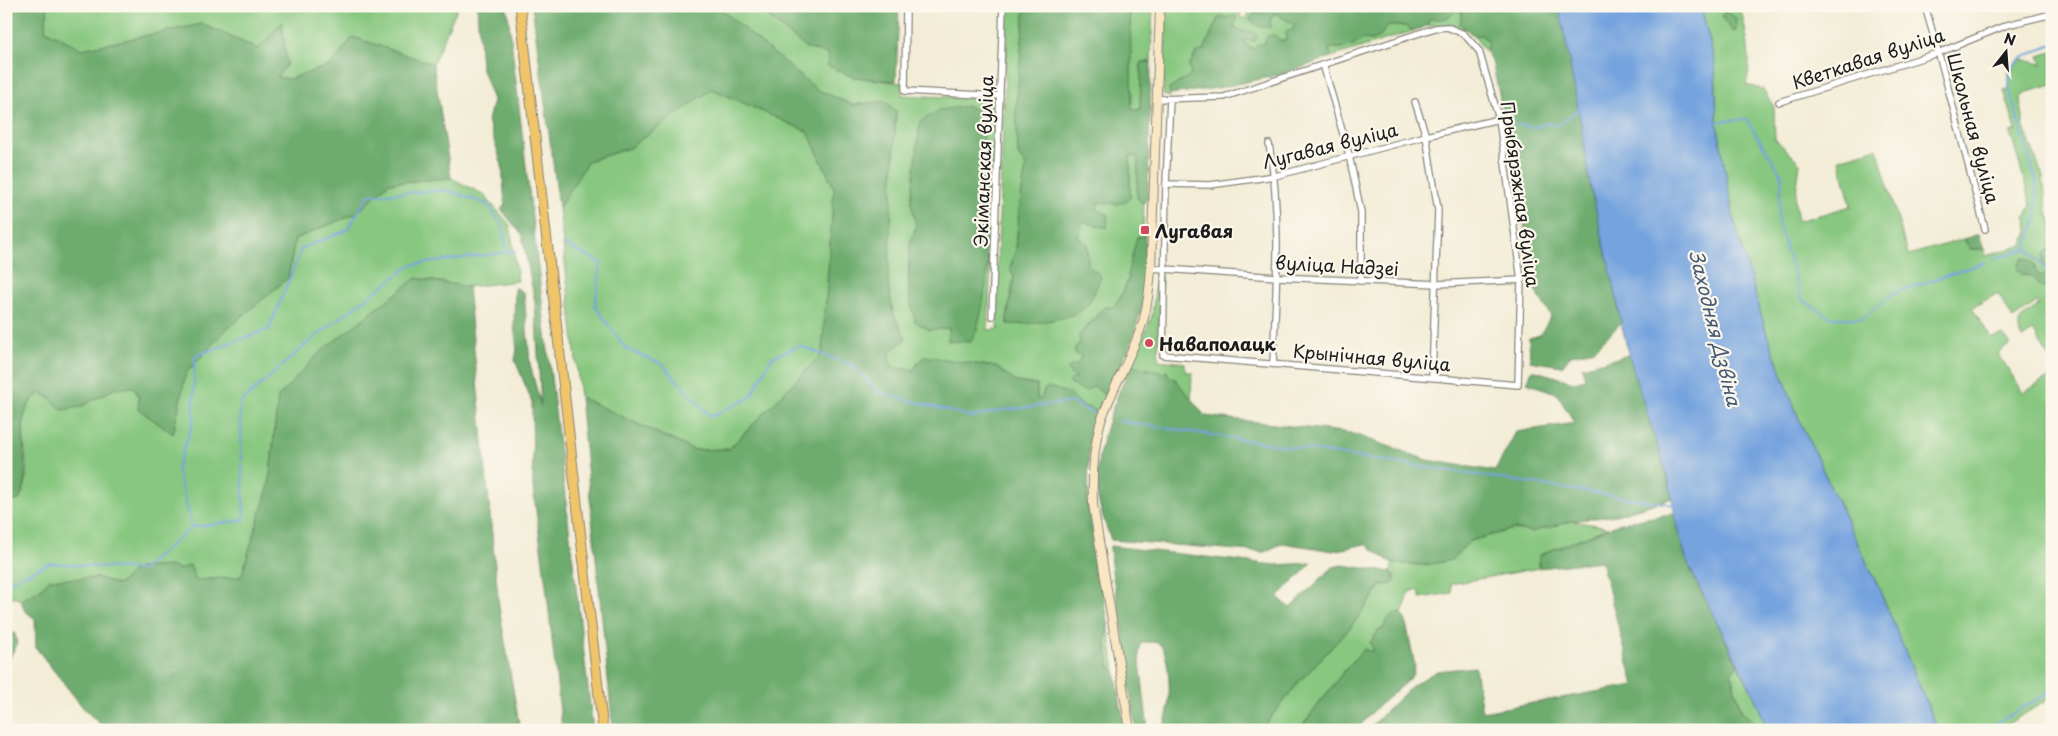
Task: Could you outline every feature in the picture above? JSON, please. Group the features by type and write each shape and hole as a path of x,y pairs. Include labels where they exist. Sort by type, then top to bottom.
{"main road":[{"path":"520,6 603,730"},
{"path":"1130,730 1092,504 1093,464 1096,444 1107,405 1136,342 1144,317 1151,268 1160,6"}],"street":[{"path":"906,6 905,91 1000,96"},
{"name":"Экіманская вуліца","path":"992,316 1003,6"},
{"name":"Школьная вуліца","path":"1925,6 1985,229"},
{"name":"Кветкавая вуліца","path":"1779,102 1938,53 2007,25 2052,14"},
{"name":"Прыбярэжная вуліца","path":"1157,99 1224,97 1435,28 1447,27 1464,34 1479,51 1499,119 1521,280 1518,385"},
{"path":"1323,64 1350,155 1361,212 1361,281"},
{"path":"1164,269 1170,99"},
{"path":"1415,102 1426,136 1438,210 1437,284 1432,377"},
{"name":"Лугавая вуліца","path":"1166,184 1210,185 1275,176 1350,155 1499,119"},
{"path":"1269,144 1275,176 1277,277 1273,364"},
{"name":"вуліца Надзеі","path":"1151,268 1277,277 1437,284 1521,280"},
{"name":"Крынічная вуліца","path":"1164,269 1163,355 1518,385"}],"green space":[{"path":"6,6 48,6 45,30 82,49 202,24 258,49 282,22 287,64 277,77 289,79 331,65 353,37 433,64 451,178 389,183 357,213 295,239 288,278 228,328 186,373 173,434 138,409 139,397 134,387 114,389 80,407 62,410 50,398 41,393 32,400 24,420 24,489 19,500 6,503"},
{"path":"48,6 458,6 433,64 353,37 331,65 289,79 277,77 258,49 202,24 82,49 45,30"},
{"path":"477,6 507,6 593,730 562,730 533,488 532,402 515,360 517,350 514,325 515,287 524,293 530,364 541,406 535,302 522,235 501,209 505,205 502,165 488,121 493,100 481,67"},
{"path":"532,6 717,6 816,89 853,105 885,101 896,111 888,282 893,313 906,339 891,351 889,361 894,368 914,370 918,362 925,356 996,367 1016,382 1037,385 1037,400 1041,399 1044,390 1048,387 1069,393 1079,404 1100,412 1089,444 1088,504 1108,622 1106,644 1110,667 1115,671 1125,730 613,730 580,397 694,450 729,449 822,354 834,188 808,132 712,89 629,148 588,161 559,208"},
{"path":"717,6 755,6 806,48 828,54 853,77 902,83 902,95 991,99 995,102 995,160 988,330 999,329 995,316 1008,6 1025,6 1016,107 1018,155 1026,166 1019,209 1016,249 1010,268 1014,277 1007,318 1009,324 1088,265 1087,245 1078,237 1083,222 1107,227 1097,210 1098,202 1116,204 1130,197 1130,156 1138,156 1137,197 1144,203 1143,231 1145,236 1137,237 1127,282 1114,307 1104,307 1079,335 1082,356 1077,365 1077,378 1069,383 1078,389 1094,386 1106,396 1100,412 1079,404 1069,393 1044,390 1041,399 1037,400 1037,385 1016,382 996,367 967,363 918,362 914,370 894,368 889,361 891,351 906,339 893,313 888,282 896,111 885,101 853,105 816,89","holes":["986,112 981,129 988,159 986,207 982,216 981,235 989,243 988,266 977,331 948,341 949,328 929,330 915,321 908,274 910,250 916,227"]},
{"path":"755,6 899,6 896,81 853,77 828,66 828,54 806,48"},
{"path":"1025,6 1130,6 1132,110 1140,110 1141,62 1151,62 1148,198 1144,203 1137,197 1138,157 1130,156 1130,197 1126,202 1117,204 1098,202 1097,210 1108,214 1107,228 1083,222 1078,237 1087,245 1088,265 1101,276 1088,305 1079,312 1060,318 1037,323 1008,324 1007,318 1014,277 1010,268 1016,249 1019,209 1026,166 1018,155 1016,107"},
{"path":"1130,6 1153,6 1151,62 1141,62 1140,110 1131,110"},
{"path":"1167,6 1241,6 1240,18 1248,18 1248,6 1261,6 1259,12 1271,26 1270,20 1275,13 1295,25 1286,40 1264,44 1253,49 1244,43 1242,31 1218,18 1204,50 1196,53 1189,66 1191,75 1169,89 1170,97 1163,95"},
{"path":"1261,6 1559,6 1582,130 1590,185 1621,323 1594,350 1571,355 1562,366 1530,361 1529,338 1540,335 1551,316 1535,290 1516,173 1492,61 1485,51 1489,42 1481,35 1474,36 1460,24 1462,12 1455,10 1447,18 1429,19 1427,26 1413,31 1406,26 1387,26 1380,37 1371,40 1363,39 1347,47 1329,48 1331,57 1283,74 1219,88 1170,94 1169,89 1191,75 1189,66 1196,53 1204,50 1218,18 1236,16 1237,20 1233,27 1242,31 1254,32 1257,37 1255,41 1244,40 1244,43 1253,49 1258,44 1264,44 1267,36 1274,35 1281,41 1286,40 1286,31 1292,30 1295,25 1275,13 1270,20 1271,27 1259,26 1250,19 1254,13 1259,12"},
{"path":"1701,6 1740,6 1749,56 1746,85 1763,89 1774,107 1775,139 1800,163 1795,202 1798,221 1851,206 1839,159 1877,148 1908,255 1964,239 1970,249 1984,249 1986,256 2023,245 2028,228 2025,218 2031,204 2010,132 2016,130 2004,90 2009,89 2009,71 2019,59 2042,64 2039,56 2052,52 2052,85 2024,93 2020,100 2023,125 2043,177 2047,212 2052,221 2052,248 2044,253 2051,273 2040,276 2035,270 2023,275 2052,283 2052,362 2033,331 2022,338 2019,331 2020,321 2040,303 2037,302 2013,319 1998,293 1972,308 1991,338 2003,335 2011,344 1998,353 2023,393 2052,376 2052,697 1998,730 1938,730 1877,584 1801,424 1767,335 1733,216 1717,122 1715,63"},
{"path":"1454,10 1463,12 1460,23 1466,30 1447,24 1427,26 1429,19"},
{"path":"1725,11 1736,18 1736,31 1733,32 1723,18 1722,16"},
{"path":"1387,26 1406,26 1413,31 1331,57 1329,48 1347,47 1363,39 1371,40"},
{"path":"1481,35 1489,42 1485,51 1474,36"},
{"path":"712,89 808,132 834,188 822,354 729,449 694,450 580,397 559,208 588,161 629,148"},
{"path":"967,106 986,112 987,122 981,129 988,159 986,207 982,216 981,235 989,243 988,266 982,307 971,342 948,341 949,328 929,330 915,321 909,295 910,242 916,227 911,202 920,122 939,110"},
{"path":"451,178 483,194 510,225 518,281 468,287 416,278 278,397 269,485 241,577 196,580 180,569 169,566 139,568 132,571 118,585 99,578 50,579 40,590 21,600 12,597 6,600 6,503 19,500 25,487 24,422 26,411 31,401 41,393 50,398 62,410 80,407 114,389 134,387 139,397 173,434 186,373 228,328 288,278 295,239 357,213 389,183"},
{"path":"1979,234 1984,249 1970,249 1964,239"},
{"path":"1145,236 1145,296 1132,341 1106,396 1094,386 1086,391 1078,389 1069,383 1077,378 1070,374 1068,369 1072,365 1077,365 1082,356 1075,354 1075,347 1080,343 1079,335 1104,307 1114,307 1122,295 1130,277 1127,275 1137,237"},
{"path":"2052,248 2052,284 2047,288 2040,286 2033,276 2023,275 2018,270 2018,265 2022,259 2029,258 2040,276 2051,273 2042,263 2044,253"},
{"path":"1159,276 1161,277 1158,360 1185,363 1185,372 1192,372 1191,400 1166,375 1131,365 1152,316 1156,279"},
{"path":"416,278 468,287 499,607 520,730 107,730 85,710 36,648 35,619 24,610 21,600 40,590 50,579 99,578 118,585 132,571 139,568 169,566 180,569 190,565 196,580 241,577 269,485 278,397 320,352"},
{"path":"1629,355 1658,444 1673,498 1616,515 1572,521 1531,532 1514,529 1470,541 1451,560 1426,565 1393,564 1365,544 1333,551 1283,543 1264,552 1111,540 1099,503 1097,469 1100,451 1117,396 1131,365 1163,373 1167,371 1168,375 1175,379 1205,416 1351,433 1427,460 1495,471 1516,432 1575,423 1556,393 1527,383 1532,370 1574,382 1585,379 1582,367"},
{"path":"1674,513 1687,561 1737,664 1731,674 1741,711 1756,724 1758,730 1367,730 1413,685 1437,671 1475,667 1482,712 1634,685 1601,561 1539,568 1539,555 1621,523"},
{"path":"1572,521 1609,527 1539,555 1539,568 1451,584 1452,593 1420,598 1420,592 1416,590 1410,592 1402,614 1396,613 1370,643 1374,649 1344,671 1299,730 1251,730 1264,726 1299,682 1350,628 1383,584 1391,585 1395,581 1395,576 1390,572 1393,564 1426,565 1451,560 1470,541 1514,529 1531,532"},
{"path":"1110,546 1276,565 1312,563 1278,597 1290,608 1333,567 1343,565 1390,572 1395,576 1395,581 1391,585 1382,584 1350,628 1299,682 1264,726 1251,730 1160,730 1167,715 1169,703 1169,677 1165,654 1158,643 1141,643 1139,654 1148,730 1136,730 1127,675 1125,643 1111,565"},
{"path":"1396,613 1402,614 1405,618 1415,666 1413,674 1375,709 1356,730 1299,730 1344,671 1364,649 1371,652 1373,649 1370,643 1378,631 1383,629 1388,619"},
{"path":"1108,622 1115,671 1110,667 1106,644"},
{"path":"6,629 15,634 17,643 6,666"},
{"path":"1737,664 1752,691 1768,730 1758,730 1756,724 1742,712 1731,674"}],"water":[{"name":"Заходняя Дзвіна","path":"1559,6 1701,6 1715,63 1717,122 1733,216 1767,335 1801,424 1877,584 1938,730 1768,730 1752,691 1696,581 1687,561 1677,528 1669,480 1635,377 1621,323 1590,185 1582,130"}],"waterway":[{"path":"2027,248 2037,216 2036,180 2009,89 2009,78 2011,70 2020,59 2052,45"},
{"path":"1517,125 1536,127 1547,123 1557,126 1579,109"},
{"path":"1716,122 1746,119 1782,175 1778,222 1802,300 1830,317 1861,319 1894,293 1986,262"},
{"path":"192,527 177,469 193,422 195,356 269,329 302,248 347,230 369,195 447,190 487,204 503,226 507,252"},
{"path":"563,244 601,263 595,306 626,349 662,364 711,417 751,397 772,357 800,346 854,366 878,392 972,417 998,411 1071,402 1093,413"},
{"path":"2027,248 2052,277"},
{"path":"1994,259 2027,248"},
{"path":"6,583 50,563 142,570 192,527 244,520 240,403 311,340 411,265 516,251"},
{"path":"1119,421 1675,505"},
{"path":"1984,730 2052,691"}],"place":[{"name":"Лугавая","path":"1145,230"},
{"name":"Наваполацк","path":"1149,343"}]}
